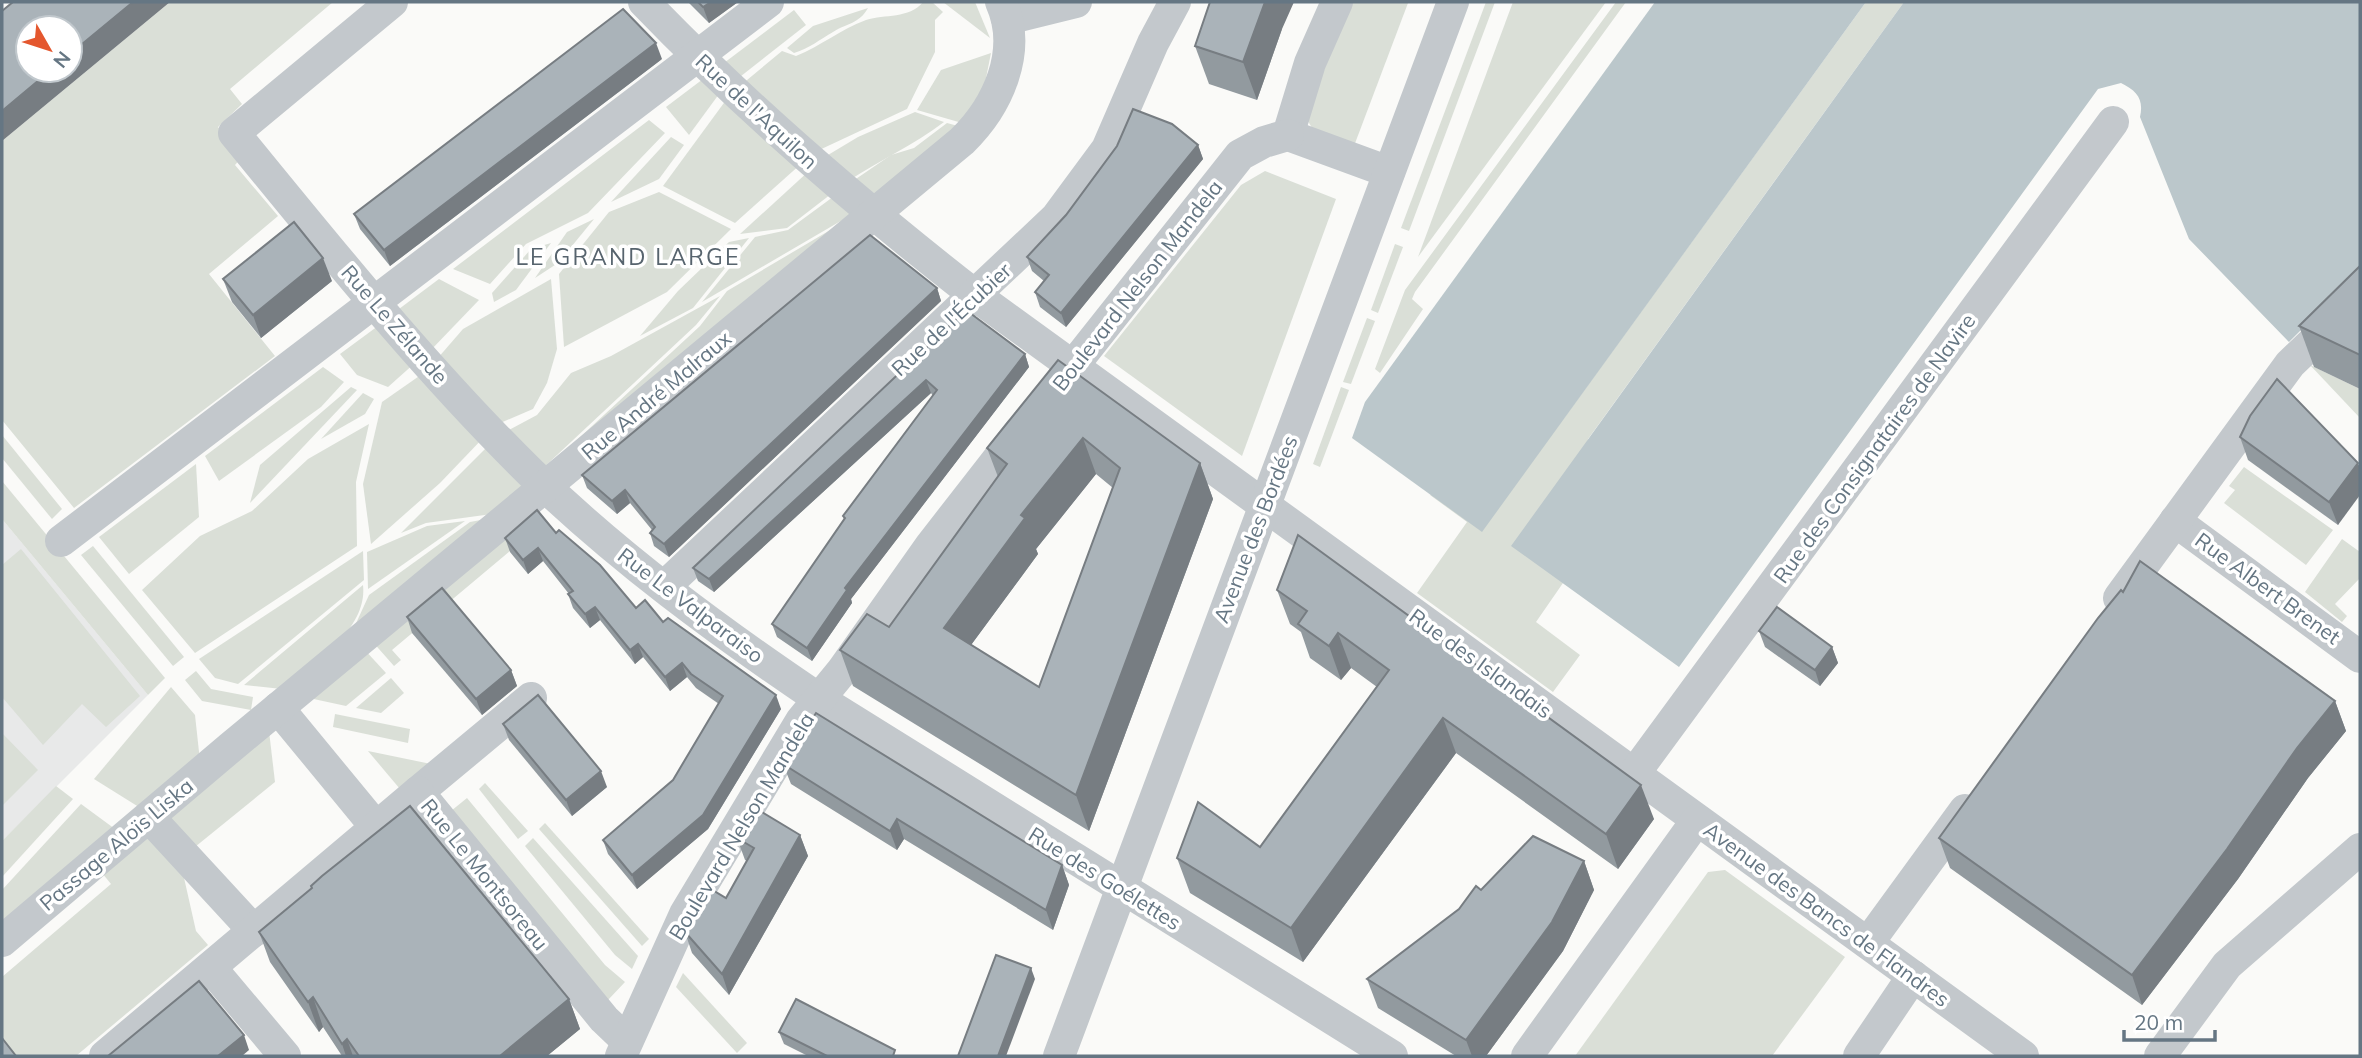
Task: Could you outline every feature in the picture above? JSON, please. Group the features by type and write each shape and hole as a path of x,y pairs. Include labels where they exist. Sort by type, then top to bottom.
{"street":[{"name":"Rue Le Zélande","path":"392,2 234,133 373,302 494,435 556,496"},
{"name":"Rue de l'Aquilon","path":"644,2 697,56 874,215 976,296 1073,367"},
{"path":"61,541 768,2"},
{"path":"1004,10 1076,2"},
{"name":"Rue de l'Écubier","path":"664,587 1056,218 1100,160 1120,124 1153,43 1175,2"},
{"path":"1337,2 1310,63 1288,135 1389,172"},
{"name":"Avenue des Bordées","path":"1059,1056 1451,2"},
{"name":"Rue André Malraux","path":"231,747 278,708 556,496 874,215 962,141 988,113 1006,67 1004,10"},
{"name":"Rue des Consignataires de Navire","path":"1634,774 2113,122"},
{"name":"Boulevard Nelson Mandela","path":"616,1048 685,914 801,721 931,545 1240,155 1264,142 1288,135"},
{"path":"2101,623 2290,364 2360,297"},
{"name":"Rue des Islandais","path":"1073,367 1697,820"},
{"name":"Rue Le Valparaiso","path":"556,496 664,587 819,699"},
{"name":"Rue Albert Brenet","path":"2175,522 2360,657"},
{"name":"Rue Le Montsoreau","path":"531,698 418,792 616,1048"},
{"name":"Rue des Goélettes","path":"819,699 1391,1056"},
{"path":"278,708 376,827"},
{"name":"Passage Aloïs Liska","path":"2,941 231,747"},
{"path":"105,1056 418,792"},
{"path":"1868,943 1978,792"},
{"path":"149,817 254,931"},
{"name":"Avenue des Bancs de Flandres","path":"1527,1056 1697,820 2023,1056"},
{"path":"2160,1056 2227,965 2360,849"},
{"path":"211,968 285,1056"},
{"path":"1859,1056 1913,976"}],"shaded area":[{"path":"170,2 333,2 230,89 242,104 218,127 242,157 235,165 278,216 209,274 275,356 74,508 2,420 2,141 71,84 84,84 84,73"},
{"path":"923,2 932,2 943,12 935,20 935,52 907,109 815,152 741,85 782,51 796,56 866,20 904,14"},
{"path":"943,2 975,2 990,38"},
{"path":"1351,2 1408,3 1354,146 1312,128 1308,121 1318,85"},
{"path":"1486,2 1495,2 1409,231 1401,228"},
{"path":"1513,2 1606,2 1418,257 1510,10"},
{"path":"1616,2 1626,2 1415,292 1412,299 1423,309 1380,373 1375,369 1405,290"},
{"path":"1655,2 1866,2 1482,532 1352,438 1365,402"},
{"path":"1866,2 1904,2 1588,439 1563,583 1536,622 1580,655 1553,692 1417,593 1467,522 1430,495 1564,418"},
{"path":"1904,2 2360,2 2360,271 2289,342 2189,239 2140,117 2141,105 2138,96 2121,83 2098,89 1679,667 1511,546"},
{"path":"868,8 857,20 805,49 794,53 787,48 813,26"},
{"path":"794,10 806,25 736,80 720,66"},
{"path":"991,53 984,88 962,123 917,110 941,70"},
{"path":"707,76 722,90 689,135 666,107"},
{"path":"729,96 802,163 735,223 663,186"},
{"path":"915,112 944,122 848,181 823,158 858,137"},
{"path":"649,120 665,133 588,213 526,244 490,284 453,269"},
{"path":"947,123 958,126 870,199 850,183 891,155 914,148"},
{"path":"671,137 684,145 659,179 611,202"},
{"path":"810,170 835,191 787,228 740,234"},
{"path":"1265,171 1336,199 1242,456 1104,356 1241,185"},
{"path":"659,192 731,229 667,292 564,347 559,274 609,212"},
{"path":"837,194 851,215 702,302 755,237 788,230"},
{"path":"594,219 558,263 535,278 567,232"},
{"path":"837,226 564,452 700,326 727,291"},
{"path":"749,238 693,308 640,336 678,291 729,242"},
{"path":"551,243 516,290 494,302 492,293 531,249"},
{"path":"1395,244 1403,247 1378,313 1371,310"},
{"path":"439,279 479,300 429,352 395,312"},
{"path":"551,279 557,349 547,383 533,409 498,424 437,359 463,329"},
{"path":"720,296 696,325 541,470 505,432 537,415 571,373 611,356"},
{"path":"1367,318 1375,321 1351,384 1343,382"},
{"path":"382,323 416,362 388,387 357,375 340,354"},
{"path":"2310,365 2360,389 2360,418"},
{"path":"323,367 344,382 321,407 219,481 205,456"},
{"path":"425,372 485,436 440,483 371,544 363,484 382,402"},
{"path":"351,387 357,390 250,503 260,465"},
{"path":"1341,387 1349,390 1320,467 1313,464"},
{"path":"363,393 374,399 365,414 321,439"},
{"path":"369,424 356,482 357,546 195,653 142,590 200,536 252,511 308,459"},
{"path":"2,435 62,509 52,519 2,458"},
{"path":"491,443 529,481 492,514 426,523 401,533"},
{"path":"196,464 199,517 129,574 99,537"},
{"path":"2244,467 2333,530 2306,565 2224,503 2235,490 2229,486"},
{"path":"2,481 165,678 148,695 2,519"},
{"path":"2,519 148,695 2,841"},
{"path":"486,519 352,632 369,595 470,522"},
{"path":"517,519 542,524 392,650 401,660 394,666 371,640"},
{"path":"465,521 368,589 367,552 427,526"},
{"path":"2342,539 2360,552 2360,578 2335,604 2347,616 2342,622 2305,592"},
{"path":"93,546 184,657 173,666 81,555"},
{"path":"21,549 140,696 106,727 82,704 43,745 2,697 2,565"},
{"path":"363,551 364,580 238,684 215,678 199,659"},
{"path":"363,585 357,617 322,657 282,689 244,685"},
{"path":"363,648 386,673 346,706 309,698"},
{"path":"196,671 211,689 253,697 251,710 202,701 185,680"},
{"path":"391,678 404,693 381,713 356,708"},
{"path":"171,687 195,715 200,761 142,809 94,779"},
{"path":"335,714 410,729 408,743 333,727"},
{"path":"269,731 275,782 190,851 161,817"},
{"path":"2,733 38,770 2,806"},
{"path":"368,751 431,764 400,789"},
{"path":"485,783 528,831 518,839 479,789"},
{"path":"56,786 73,799 2,877 2,841"},
{"path":"467,798 605,965 625,982 608,1000 451,811"},
{"path":"81,804 115,829 2,923 2,890"},
{"path":"545,823 649,939 642,946 539,829"},
{"path":"152,830 180,860 196,931 208,945 76,1056 9,1056 2,1047 2,977 111,884 98,868"},
{"path":"533,838 638,956 632,969 615,955 525,846"},
{"path":"1725,870 1845,957 1772,1056 1575,1056 1708,872"},
{"path":"683,973 747,1043 737,1053 676,987"}],"building":[{"path":"13,2 133,2 84,42 84,14 14,14 14,84 34,84 2,111 2,11"},
{"path":"698,2 711,2 703,7"},
{"path":"1210,2 1265,2 1243,62 1195,46"},
{"path":"623,9 656,43 384,250 354,214"},
{"path":"1133,109 1172,124 1198,145 1061,313 1035,292 1049,275 1027,257 1066,215 1117,146"},
{"path":"294,222 323,258 253,315 223,279"},
{"path":"870,235 937,288 664,544 650,533 655,527 625,490 612,501 582,475"},
{"path":"2360,266 2360,355 2299,326"},
{"path":"966,310 1025,354 845,588 847,590 807,648 772,624 845,518 843,516 937,390 926,380 709,579 693,568"},
{"path":"1058,360 1200,463 1076,795 840,650 867,614 889,627 1007,464 987,448","holes":["1083,438 1120,468 1039,687 944,628 1025,518 1021,515"]},
{"path":"2277,379 2358,463 2329,502 2240,437 2250,416"},
{"path":"537,510 556,533 559,530 600,565 636,608 645,600 663,622 668,618 776,695 703,815 632,875 603,840 673,780 723,696 691,674 682,663 665,677 638,644 630,650 595,607 585,614 568,594 573,591 538,548 523,560 505,538"},
{"path":"1298,535 1641,785 1606,834 1443,718 1291,928 1177,858 1198,802 1260,847 1389,670 1338,633 1329,646 1298,624 1307,611 1277,590"},
{"path":"2140,561 2335,701 2297,748 2227,849 2132,975 1939,838 2098,618 2121,590 2123,592"},
{"path":"442,588 511,670 476,699 407,617"},
{"path":"1777,607 1832,647 1815,670 1759,631"},
{"path":"538,695 601,771 566,800 503,724"},
{"path":"816,713 1062,865 1046,910 897,819 890,831 783,764"},
{"path":"410,806 569,999 500,1056 359,1056 347,1039 342,1044 313,997 308,1002 259,932 312,888 322,876"},
{"path":"755,808 800,835 722,974 685,932 709,888 726,898 754,848 737,838"},
{"path":"1533,836 1584,861 1552,922 1466,1040 1367,979 1459,909 1476,886 1481,890"},
{"path":"996,955 1031,968 998,1056 958,1056"},
{"path":"199,981 244,1035 218,1056 108,1056"},
{"path":"796,999 895,1050 893,1056 827,1056 779,1032"},
{"path":"2,1038 16,1056 2,1056"}],"district":[{"name":"LE GRAND LARGE","path":"628,256"}]}
